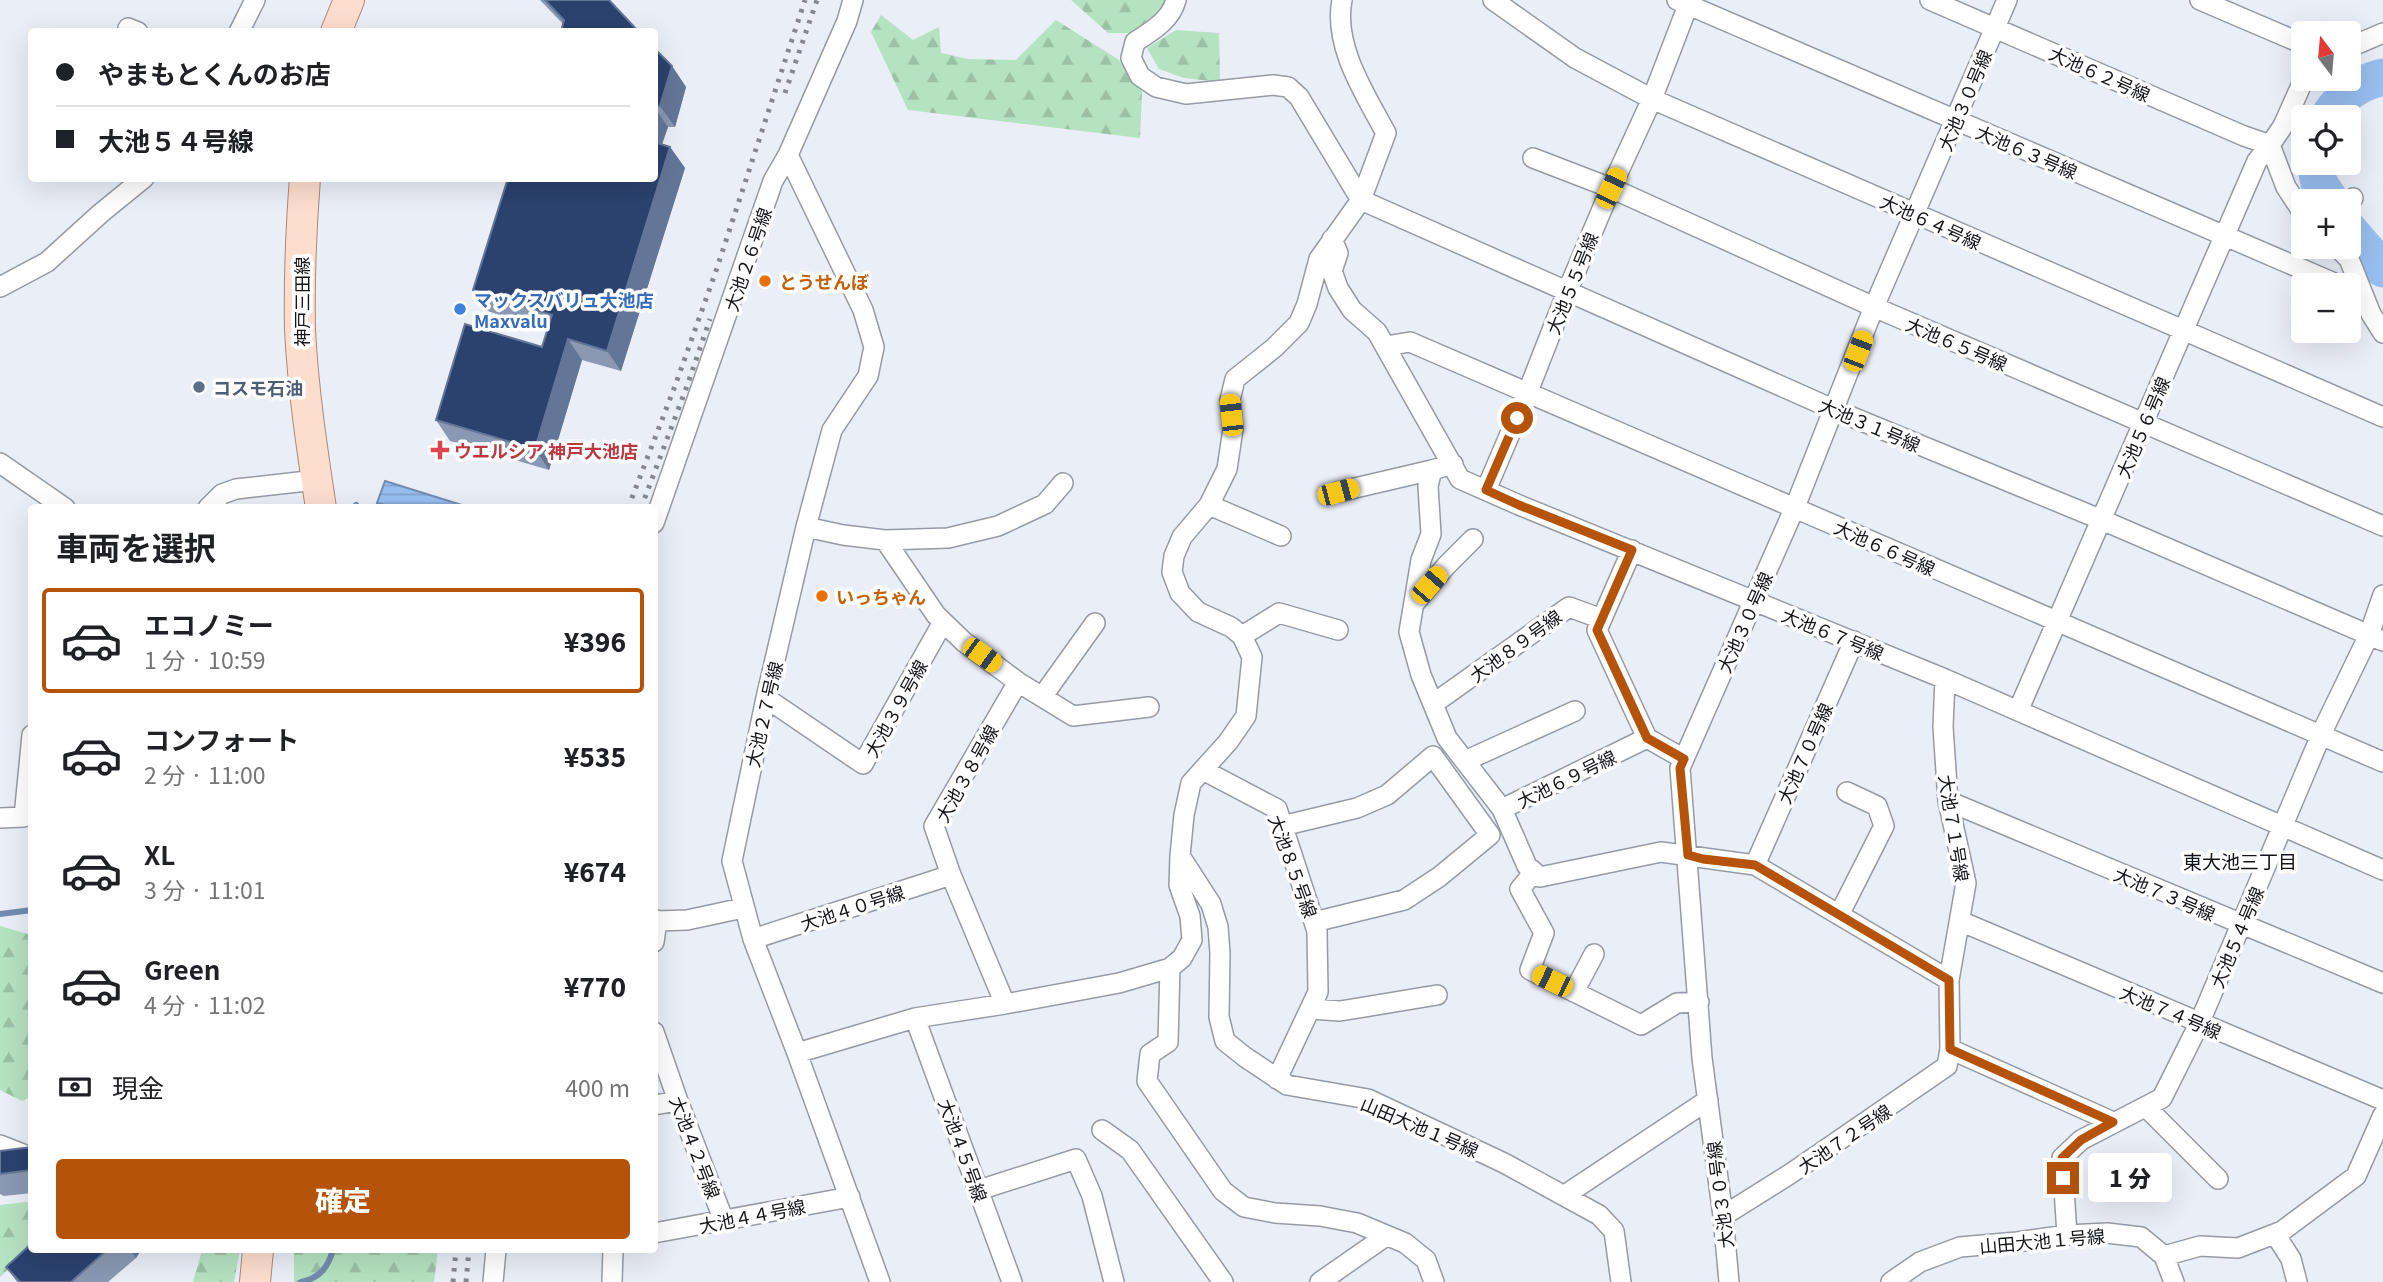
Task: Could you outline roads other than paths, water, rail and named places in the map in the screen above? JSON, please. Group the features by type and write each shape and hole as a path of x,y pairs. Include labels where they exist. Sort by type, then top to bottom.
{"main road":[{"path":"338,28 349,0"},
{"name":"神戸三田線","path":"305,182 300,328 318,494"},
{"path":"255,1282 258,1253"}],"street":[{"path":"241,28 255,0"},
{"name":"大池２６号線","path":"658,512 773,181 788,155 847,21 853,0"},
{"path":"1176,0 1173,10 1154,30 1135,41 1131,58 1140,76 1156,87 1186,94 1273,85 1288,87 1299,97 1361,200"},
{"path":"797,1053 915,1018 1119,983 1170,968 1182,958 1192,940 1190,916 1179,885 1184,815 1191,783 1228,742 1246,716 1252,657 1242,636 1198,612 1180,593 1171,572 1182,537 1209,505 1227,469 1233,429 1230,400 1235,379 1274,348 1299,323 1307,304 1318,259 1361,200 1386,133 1347,55 1339,13 1342,0"},
{"name":"大池６２号線","path":"1930,0 2270,145"},
{"name":"大池３０号線","path":"1729,1282 1708,1100 1680,768 1795,507 1874,307 2007,0"},
{"path":"2200,0 2291,39"},
{"name":"大池５５号線","path":"1486,490 1611,188 1653,99 1685,2"},
{"name":"大池６３号線","path":"1685,2 2312,273"},
{"name":"大池６４号線","path":"1506,3 1575,58 1653,99 2383,417"},
{"path":"2361,42 2383,33"},
{"path":"2291,195 2270,145 2283,126 2299,91"},
{"name":"大池５６号線","path":"2018,711 2257,161 2270,145"},
{"name":"大池２７号線","path":"788,155 863,310 874,347 868,376 832,430 766,698 732,861 753,939 880,1282"},
{"name":"大池６５号線","path":"1533,158 1611,188 1874,307 2383,526"},
{"path":"0,287 47,262 139,182"},
{"name":"大池３１号線","path":"1361,200 1835,410 2102,520 2376,638"},
{"name":"大池６７号線","path":"1332,239 1338,253 1332,271 1338,288 1352,310 1377,331 1460,479 1945,679 2383,870"},
{"path":"2361,299 2383,333"},
{"name":"大池６６号線","path":"1386,346 1410,342 2383,762"},
{"path":"0,463 59,504"},
{"path":"1338,492 1453,464"},
{"path":"1432,470 1428,486 1430,534 1421,560 1409,632 1421,676 1447,738 1502,809"},
{"path":"806,527 885,540 948,538 998,526 1045,504 1063,483"},
{"path":"212,504 222,494 236,489 318,494"},
{"path":"1209,505 1282,536"},
{"path":"1413,605 1473,539"},
{"path":"885,540 936,615 964,642 1018,682 1073,716 1149,707"},
{"path":"1632,550 1597,630 1647,738 1684,759"},
{"name":"大池５４号線","path":"2067,1235 2062,1158 2081,1140 2162,1098 2199,1024 2321,736 2376,638 2383,595"},
{"name":"大池８９号線","path":"1433,704 1569,607 1602,619"},
{"path":"1242,636 1279,613 1338,630"},
{"name":"大池３９号線","path":"766,698 863,764 943,622"},
{"path":"1042,697 1095,623"},
{"name":"大池７０号線","path":"1755,865 1854,641"},
{"name":"大池７１号線","path":"1945,679 1943,727 1948,801 1966,883 1949,980 1950,1049"},
{"name":"大池３８号線","path":"1005,1004 951,875 934,826 1018,682"},
{"path":"1465,761 1574,711"},
{"name":"大池６９号線","path":"1534,872 1527,866 1502,809 1647,738"},
{"path":"1282,826 1357,808 1387,795 1433,756 1490,835 1439,877 1404,900 1314,922"},
{"name":"大池８５号線","path":"1203,770 1277,809 1317,930 1318,992 1277,1079"},
{"path":"0,818 24,817 28,776"},
{"path":"1839,915 1884,826 1877,806 1847,792"},
{"name":"大池７３号線","path":"1948,801 2383,983"},
{"path":"1699,1002 1677,1003 1641,1025 1530,970 1544,933 1520,889 1534,872 1540,877 1661,852 1755,865 1949,980"},
{"name":"山田大池１号線","path":"1180,856 1211,904 1218,927 1219,1017 1225,1041 1287,1085 1368,1099 1504,1163 1599,1215 1614,1231 1621,1282"},
{"name":"大池４０号線","path":"753,939 951,875"},
{"path":"658,920 687,920 743,908"},
{"name":"大池７４号線","path":"1960,921 2383,1100"},
{"path":"1574,992 1594,954"},
{"path":"1170,968 1168,1042 1150,1054 1147,1081 1223,1191 1244,1207 1357,1223 1405,1243 1426,1260 1434,1282"},
{"path":"1310,1009 1340,1011 1437,995"},
{"name":"大池４５号線","path":"915,1018 1012,1282"},
{"name":"大池４２号線","path":"658,1044 724,1221"},
{"path":"1950,1049 2113,1122"},
{"name":"大池７２号線","path":"1723,1216 1813,1159 1947,1066 1950,1049"},
{"path":"1565,1195 1708,1100"},
{"path":"658,1104 678,1101"},
{"path":"2146,1107 2218,1179"},
{"path":"2174,1282 2164,1256 2200,1246 2238,1248 2275,1234 2356,1175 2383,1115"},
{"path":"1102,1130 1130,1150 1223,1282"},
{"path":"0,1145 28,1156"},
{"path":"979,1190 1076,1159 1092,1196 1114,1282"},
{"name":"大池４４号線","path":"658,1232 850,1196"},
{"name":"山田大池１号線","path":"1891,1282 1920,1262 1959,1247 2067,1235 2107,1233 2141,1237 2164,1256"},
{"path":"2275,1234 2291,1259 2297,1282"},
{"path":"1320,1282 1386,1236"},
{"path":"494,1282 496,1253"},
{"path":"612,1282 613,1253"}],"water":[{"path":"385,481 458,504 381,504 377,503"}],"waterway":[{"path":"2337,105 2351,91 2383,77"},
{"path":"2317,175 2323,189"},
{"path":"2361,244 2383,269"},
{"path":"0,914 28,910"},
{"path":"301,1282 322,1271 332,1253"}],"railway":[{"path":"630,504 717,268 805,0"},
{"path":"785,93 817,0"},
{"path":"643,504 710,319"},
{"path":"453,1282 456,1253"},
{"path":"466,1282 469,1253"}],"place":[{"name":"とうせんぼ","path":"765,281"},
{"name":"マックスバリュ大池店 Maxvalu","path":"460,309"},
{"name":"コスモ石油","path":"199,387"},
{"name":"ウエルシア 神戸大池店","path":"440,450"},
{"name":"いっちゃん","path":"822,596"}],"district":[{"name":"東大池三丁目","path":"2240,860"}]}
